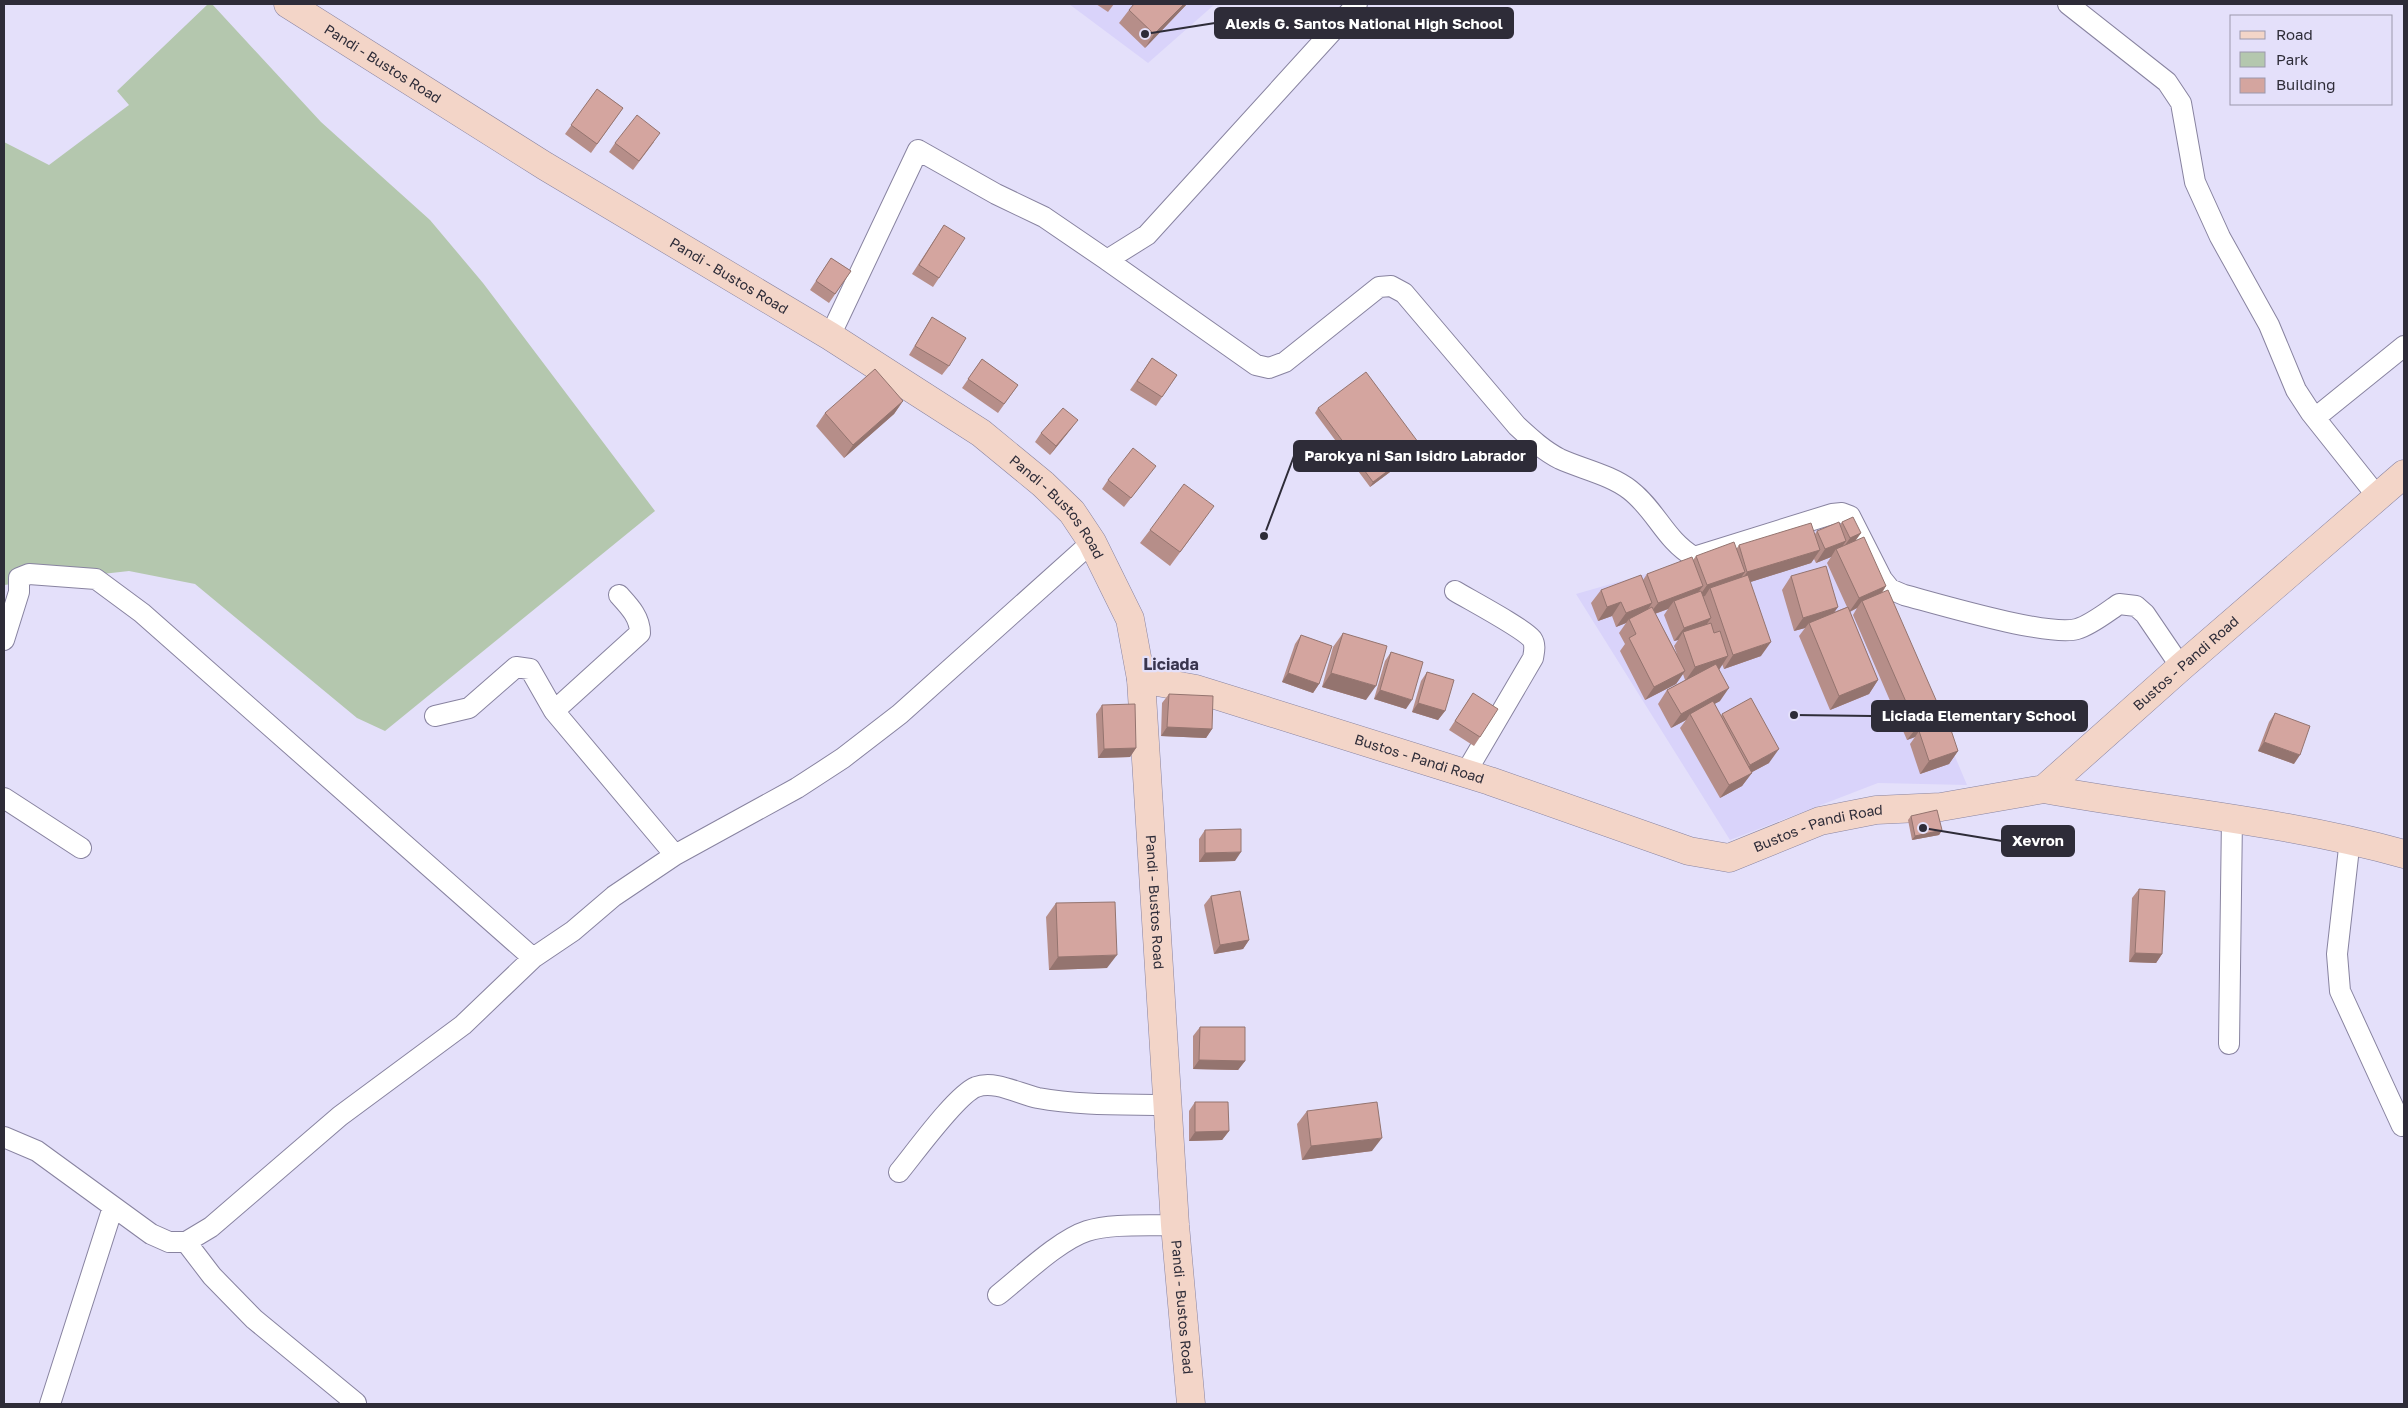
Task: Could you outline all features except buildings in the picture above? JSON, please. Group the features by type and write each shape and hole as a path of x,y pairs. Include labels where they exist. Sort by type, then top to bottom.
{"main road":[{"name":"Pandi - Bustos Road","path":"288,4 545,166 830,336 982,433 1072,512 1092,542 1130,619 1141,679 1175,1225 1191,1404"},
{"name":"Bustos - Pandi Road","path":"1141,679 1196,689 1466,774 1689,851 1729,858 1820,821 1876,810 1941,807 2044,789 2181,667 2404,474"},
{"path":"2044,789 2119,803 2232,818 2350,839 2404,854"}],"street":[{"path":"1107,260 1147,235 1357,4"},
{"path":"2068,4 2167,82 2181,103 2195,182 2220,237 2269,325 2296,390 2315,418 2377,496"},
{"path":"830,336 918,150 996,194 1044,217 1256,365 1269,368 1285,362 1379,287 1391,286 1404,292 1517,426 1558,458 1630,490 1673,542 1694,557 1832,514 1842,513 1850,516 1882,579 1890,589 1904,595 2023,624 2066,631 2078,629 2120,604 2136,606 2145,614 2181,667"},
{"path":"2315,418 2404,346"},
{"path":"4,1137 36,1151 151,1234 169,1242 186,1242 211,1227 340,1116 463,1025 532,958 573,931 614,896 675,855 797,788 843,758 900,714 1092,542"},
{"path":"4,640 19,592 19,578 29,574 96,580 142,613 532,958"},
{"path":"1455,591 1532,639 1535,648 1533,658 1466,774"},
{"path":"554,711 640,633 640,624 633,611 619,595"},
{"path":"436,716 469,708 516,667 522,666 530,669 554,711 675,855"},
{"path":"4,798 81,848"},
{"path":"2229,1044 2232,818"},
{"path":"2350,839 2337,954 2340,991 2402,1126"},
{"path":"899,1172 958,1102 974,1088 992,1084 1023,1094 1058,1101 1168,1105"},
{"path":"50,1404 112,1207"},
{"path":"998,1295 1068,1240 1087,1231 1102,1228 1175,1225"},
{"path":"186,1242 212,1276 254,1318 356,1403"}],"shaded area":[{"path":"1069,4 1215,4 1148,63"},
{"path":"1842,518 1909,647 1967,785 1878,783 1730,840 1576,594"}],"green space":[{"path":"208,4 212,4 321,122 430,220 483,283 655,511 385,731 357,718 195,584 129,571 4,585 4,142 49,165 129,105 117,91"}],"place":[{"name":"Alexis G. Santos National High School","path":"1145,34"},
{"name":"Parokya ni San Isidro Labrador","path":"1264,536"},
{"name":"Liciada Elementary School","path":"1794,715"},
{"name":"Xevron","path":"1923,828"}],"district":[{"name":"Liciada","path":"1171,664"}]}
